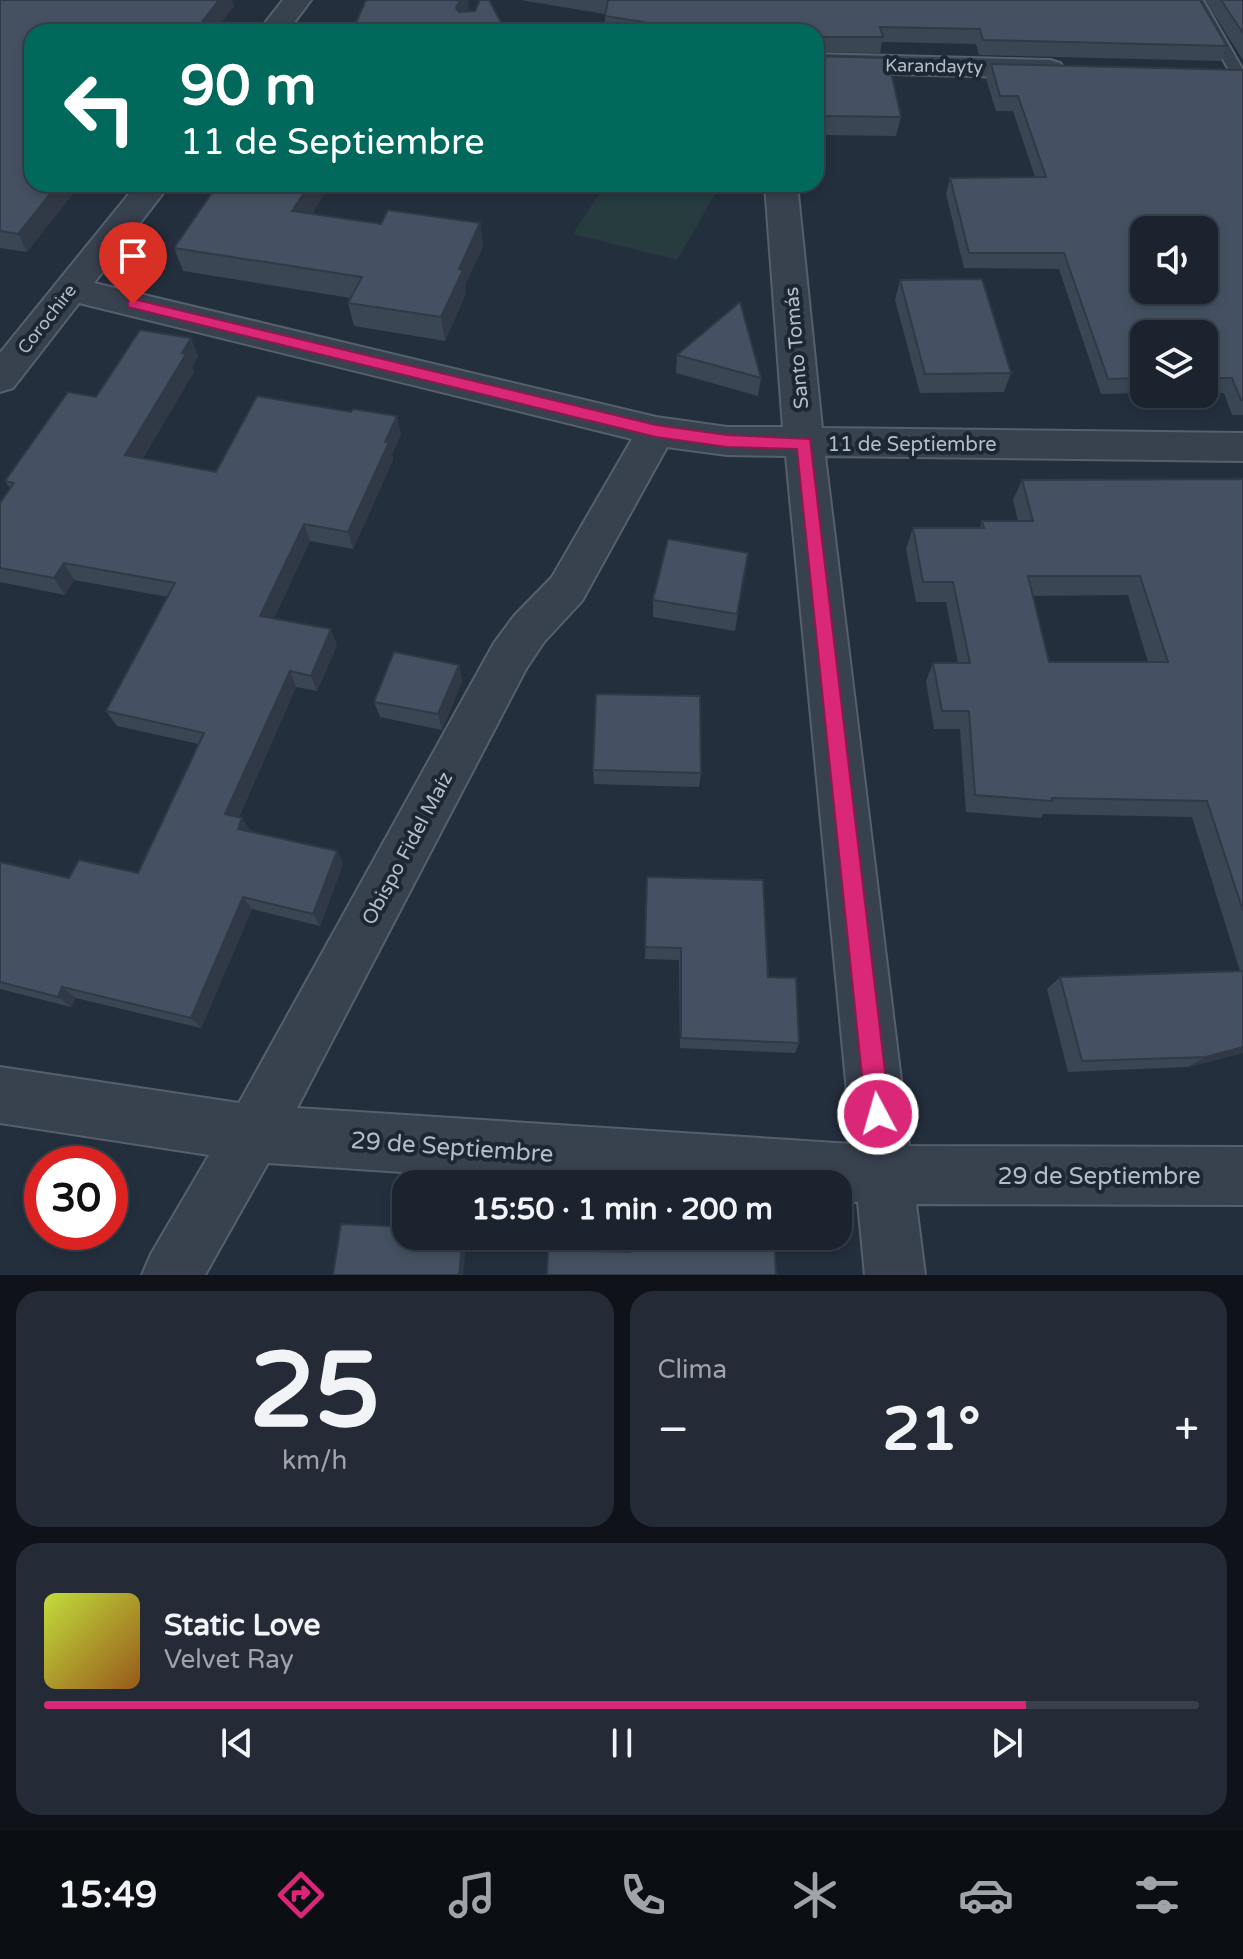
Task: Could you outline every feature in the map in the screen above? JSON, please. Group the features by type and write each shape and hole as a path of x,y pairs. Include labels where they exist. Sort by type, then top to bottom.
{"street":[{"path":"278,24 297,0"},
{"name":"Karandayty","path":"824,63 1082,70"},
{"path":"1207,73 1241,74"},
{"name":"Corochire","path":"0,379 148,192"},
{"name":"Santo Tomás","path":"782,192 804,444 895,1275"},
{"name":"11 de Septiembre","path":"71,289 656,431 727,441 1243,447"},
{"name":"Obispo Fidel Maíz","path":"172,1275 253,1134 510,656 529,629 567,589 656,431"},
{"name":"29 de Septiembre","path":"0,1095 253,1134 885,1175 1243,1176"}],"lane":[{"path":"1196,0 1241,74"}],"green space":[{"path":"601,192 716,192 677,260 573,234"}],"building":[{"path":"0,0 219,0 200,24 24,24 24,192 52,192 18,234 0,231"},
{"path":"366,0 460,0 456,8 459,12 475,11 480,0 489,0 502,24 356,24"},
{"path":"608,0 1200,0 1227,46 983,40 980,29 880,27 883,37 824,37 824,24 644,24 605,16"},
{"path":"1221,0 1243,0 1243,33"},
{"path":"824,56 888,58 901,117 825,116"},
{"path":"991,64 1243,70 1243,400 1232,378 1218,378 1218,320 1130,320 1130,378 1108,379 1064,253 969,253 950,178 1046,177 1018,96 1000,96"},
{"path":"212,192 305,192 292,211 381,224 388,210 480,223 441,317 348,303 362,277 174,248"},
{"path":"982,279 1011,373 925,374 900,280"},
{"path":"740,302 761,378 677,355"},
{"path":"140,330 191,338 182,353 186,354 125,455 216,472 257,396 351,412 353,409 397,416 385,442 389,442 348,532 304,524 260,616 331,629 311,676 290,671 225,814 242,818 238,829 337,851 313,914 243,897 191,1018 62,987 58,997 0,982 0,862 69,878 79,860 138,873 204,733 106,711 175,583 64,563 54,578 0,568 0,503 14,483 5,481 68,392 96,397"},
{"path":"1243,479 1243,911 1207,801 1052,798 1052,801 975,795 969,711 942,711 933,663 970,663 953,582 923,582 913,528 984,528 982,521 1033,521 1022,480","holes":["1028,576 1140,576 1168,662 1049,662"]},
{"path":"668,539 748,553 737,614 653,600"},
{"path":"394,652 459,665 438,714 374,702"},
{"path":"596,694 700,696 701,773 593,770"},
{"path":"647,877 763,880 768,977 796,978 799,1043 681,1038 681,948 645,947"},
{"path":"1243,971 1243,1047 1206,1057 1082,1061 1060,977"},
{"path":"341,1224 392,1226 392,1250 462,1250 459,1275 333,1275"},
{"path":"548,1250 775,1250 776,1275 547,1275"}],"route":[{"path":"133,304 656,431 727,441 804,444 878,1114"}]}
